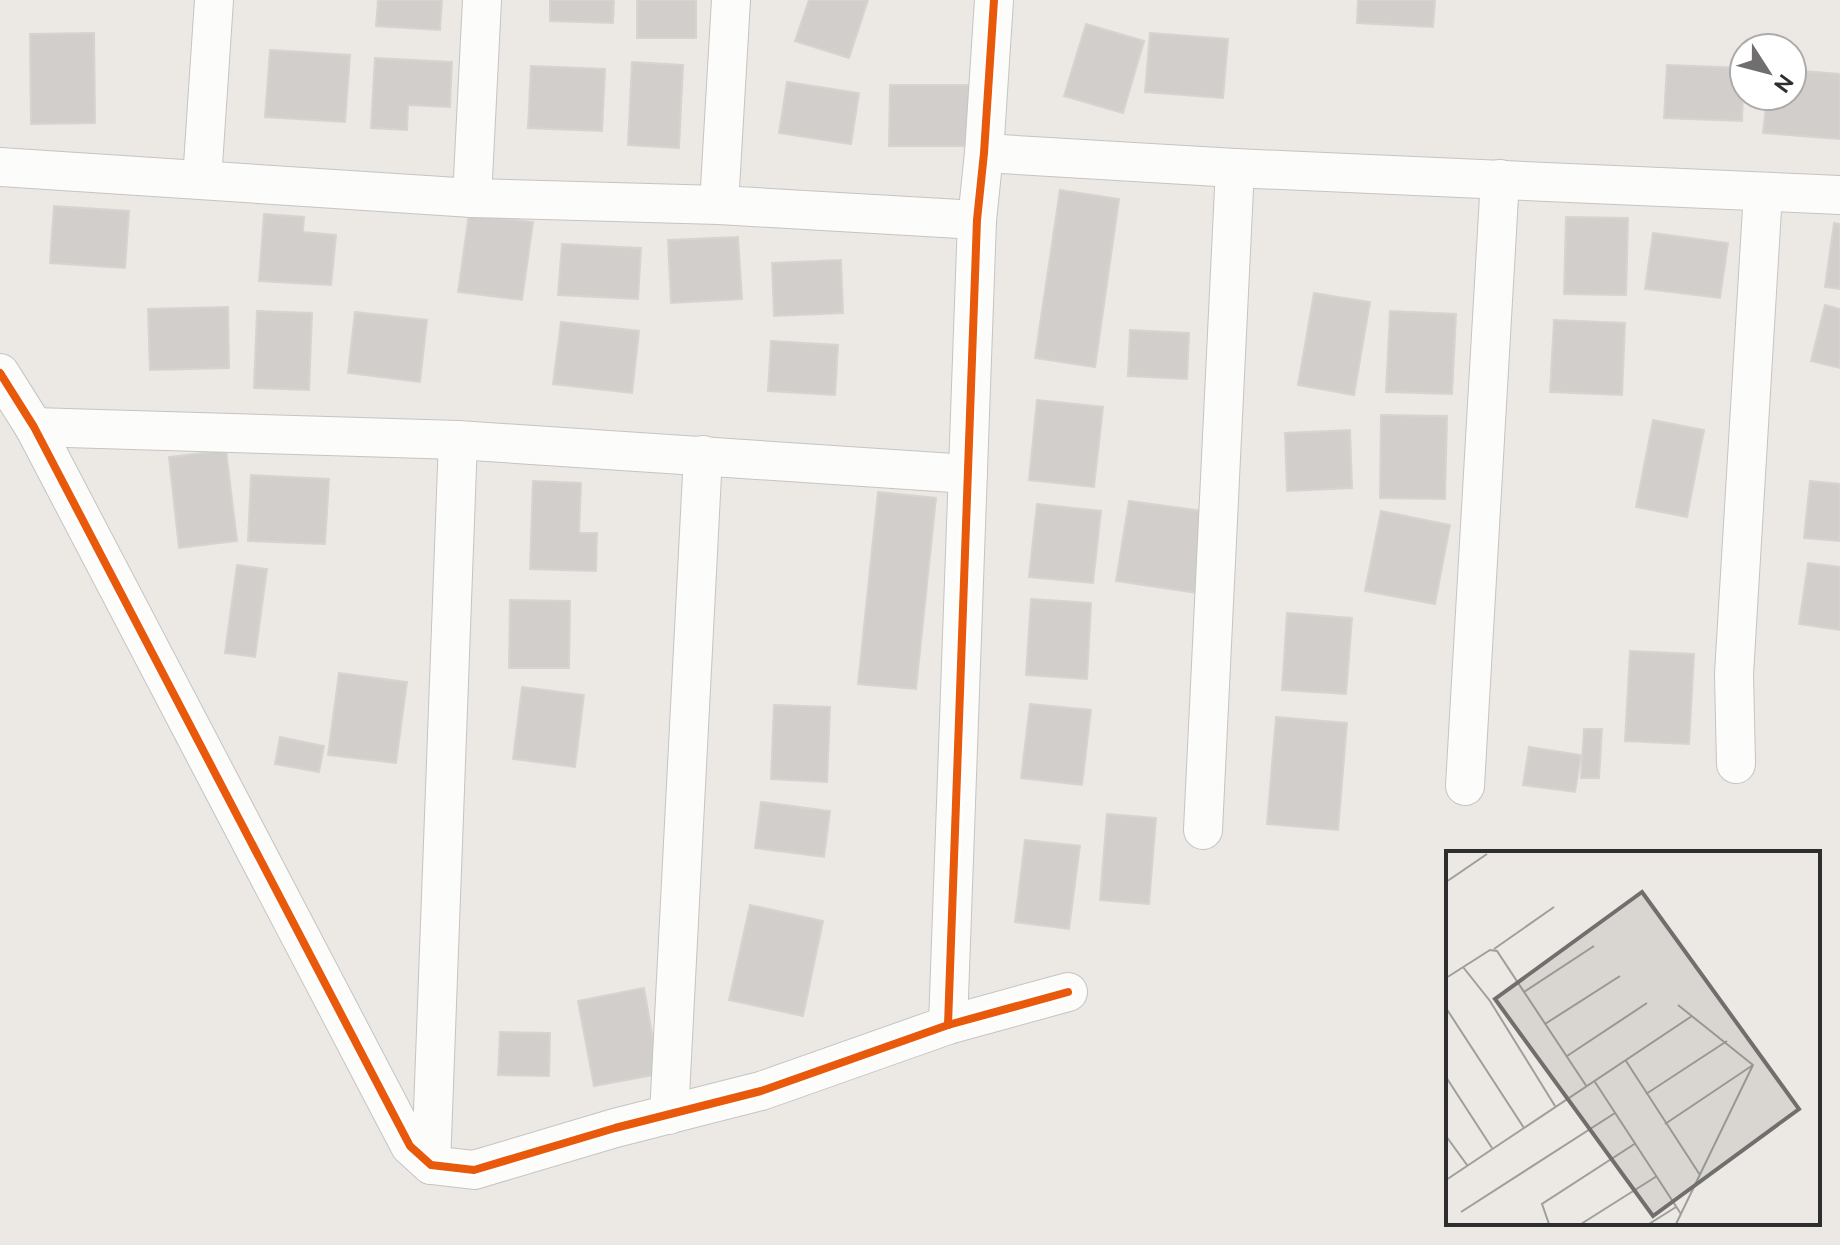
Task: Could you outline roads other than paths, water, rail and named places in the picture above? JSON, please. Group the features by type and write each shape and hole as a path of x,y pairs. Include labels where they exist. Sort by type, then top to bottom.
{"street":[{"path":"202,180 214,0"},
{"path":"472,198 482,0"},
{"path":"719,205 731,0"},
{"path":"948,1025 977,220 994,0"},
{"path":"984,153 1235,168 1840,195"},
{"path":"0,167 472,198 719,205 977,220"},
{"path":"1203,830 1235,168"},
{"path":"1465,786 1500,179"},
{"path":"1736,764 1734,674 1763,192"},
{"path":"0,373 34,427 410,1146 431,1165 474,1170 615,1128 761,1091 948,1025 1068,992"},
{"path":"34,427 458,440 968,474"},
{"path":"431,1165 458,440"},
{"path":"669,1115 703,455"}]}
